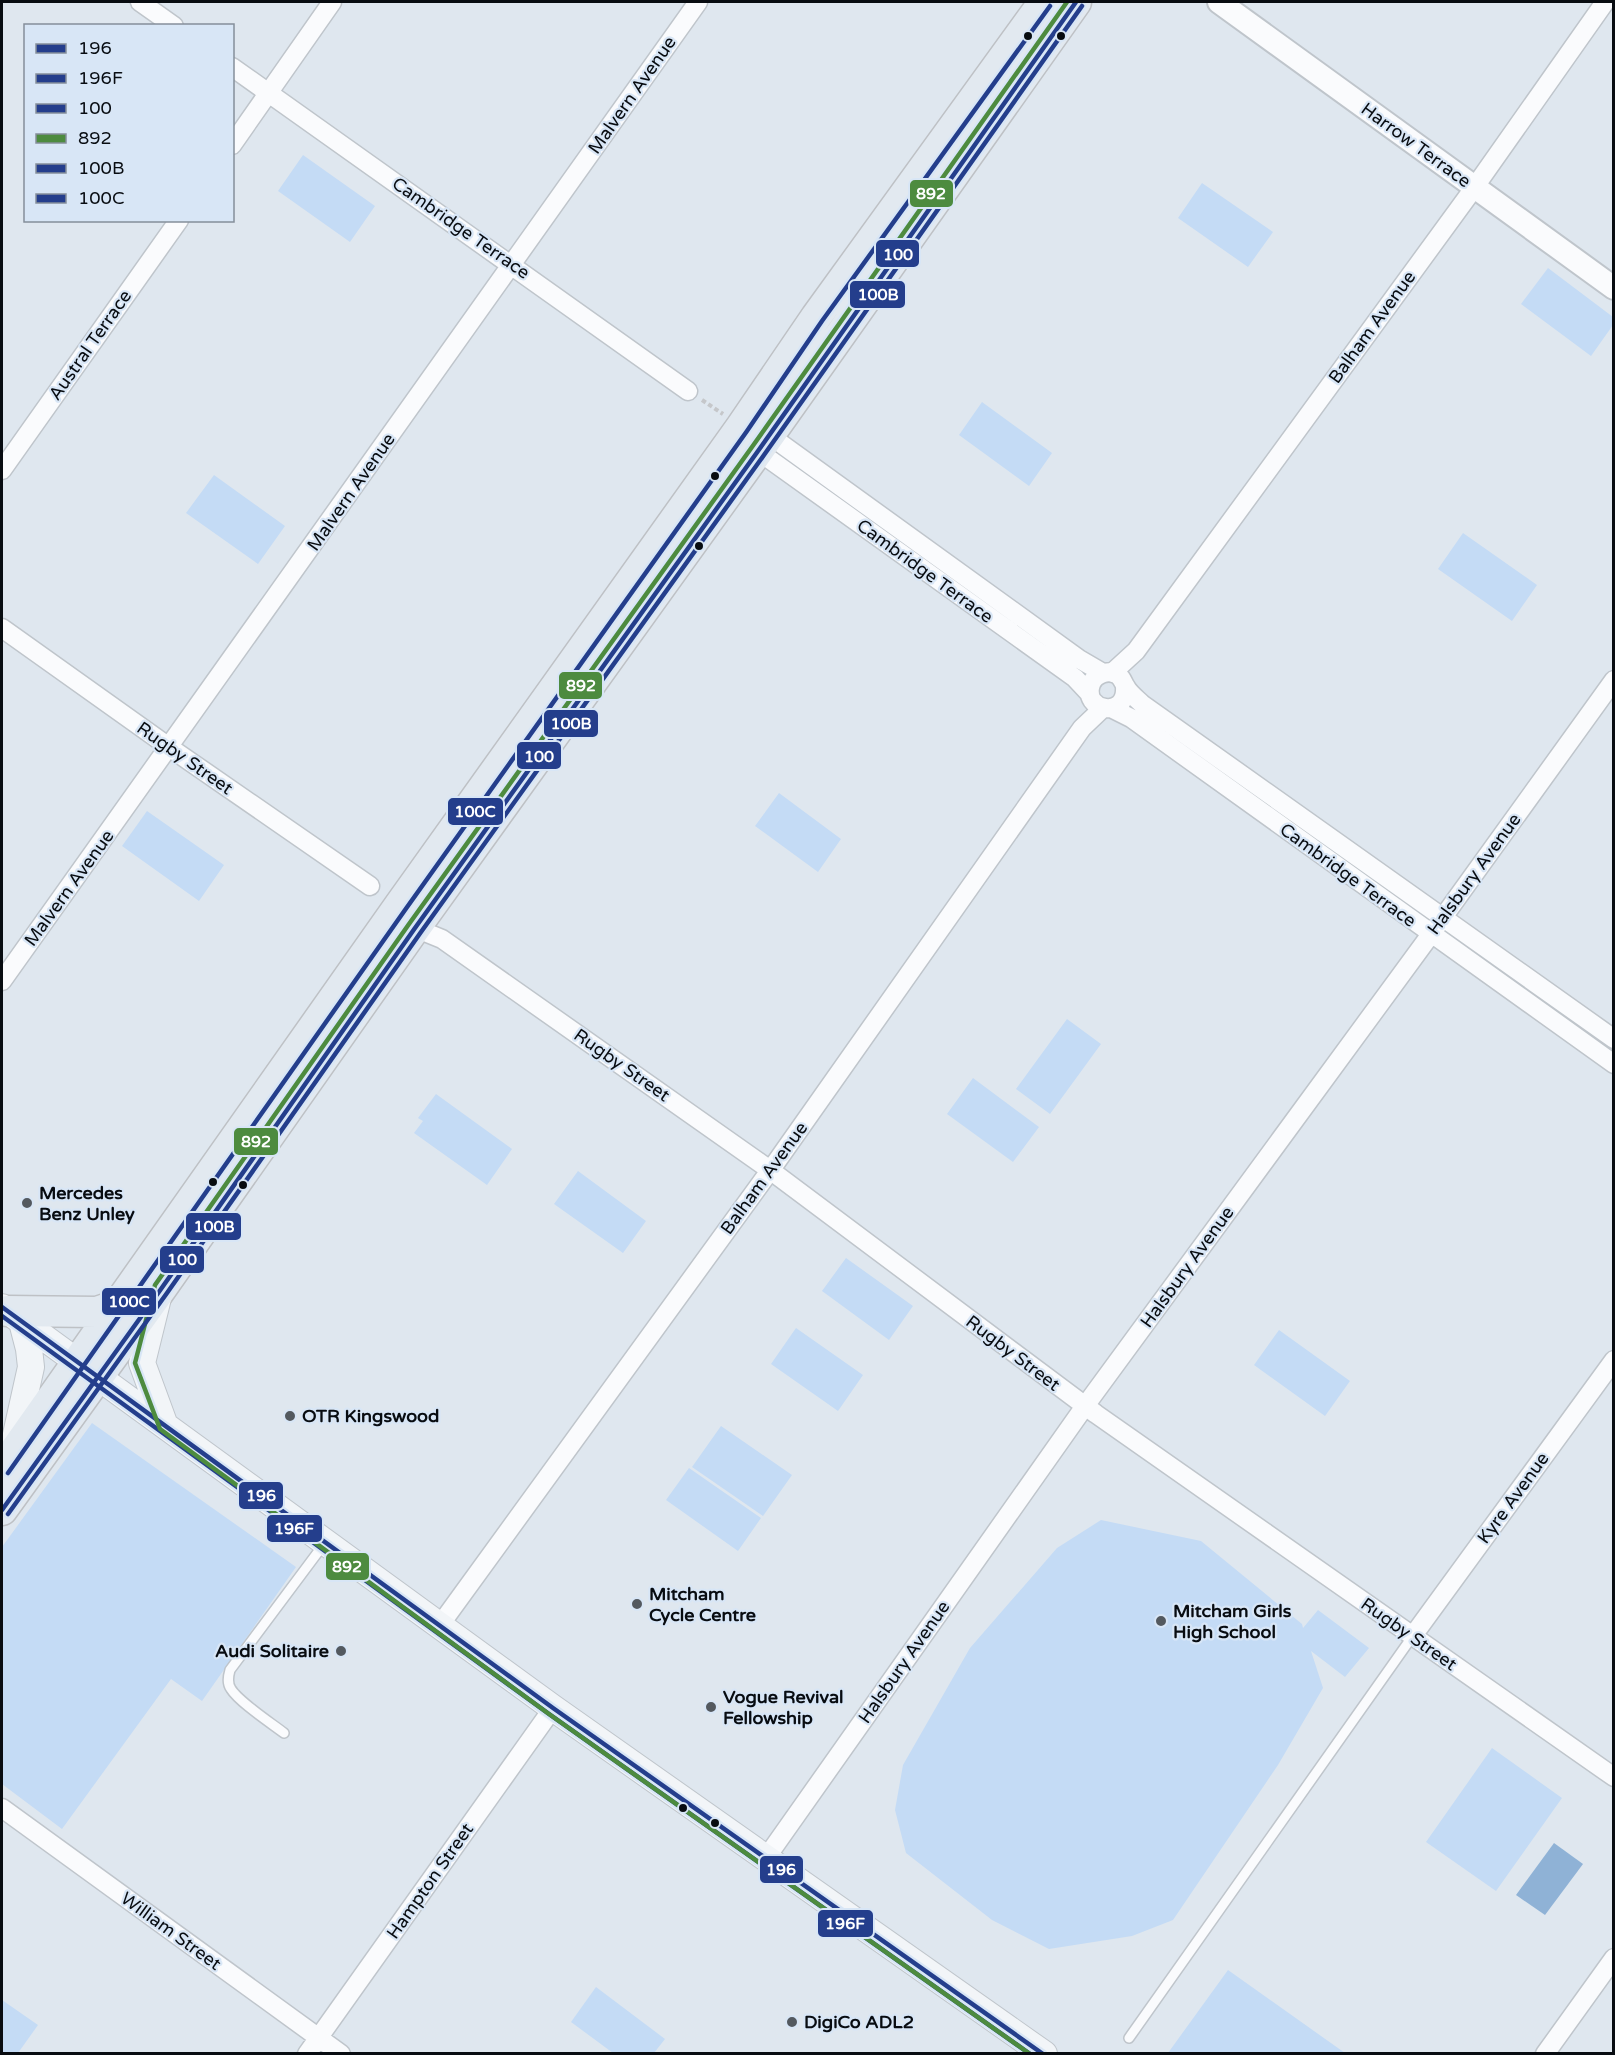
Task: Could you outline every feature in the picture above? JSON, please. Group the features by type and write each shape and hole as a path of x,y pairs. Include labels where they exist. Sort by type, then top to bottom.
{"highway":[{"path":"6,1463 161,1289 756,437 816,317 1044,2"},
{"path":"2,1510 88,1369 117,1305 1076,2"},
{"path":"10,1313 97,1312 117,1305"}],"main road":[{"path":"161,1289 142,1363 164,1423"},
{"path":"10,1313 554,1708 1044,2054"},
{"path":"6,1463 25,1402 31,1367 29,1349 10,1313"}],"street":[{"path":"140,2 171,24"},
{"path":"234,142 332,2"},
{"name":"Malvern Avenue","path":"2,981 698,2"},
{"name":"Harrow Terrace","path":"1219,2 1614,288"},
{"name":"Balham Avenue","path":"1116,678 1474,188 1605,2"},
{"name":"Cambridge Terrace","path":"234,68 688,391"},
{"name":"Austral Terrace","path":"2,470 178,222"},
{"name":"Cambridge Terrace","path":"756,437 927,550 1016,614 1099,702 1131,718 1614,1064"},
{"name":"Cambridge Terrace","path":"756,437 916,565 1005,629 1079,659 1116,678 1142,704 1614,1039"},
{"path":"916,565 927,550"},
{"path":"968,602 978,587"},
{"path":"1005,629 1016,614"},
{"name":"Rugby Street","path":"2,628 370,886"},
{"path":"1094,678 1116,678 1124,698 1116,706 1099,702 1089,688 1094,678"},
{"name":"Halsbury Avenue","path":"766,1857 1085,1406 1614,680"},
{"name":"Balham Avenue","path":"440,1625 770,1170 1099,702"},
{"path":"1218,781 1229,765"},
{"path":"1264,814 1276,798"},
{"path":"1317,852 1329,836"},
{"name":"Rugby Street","path":"415,927 442,939 770,1170 1085,1406 1614,1777"},
{"path":"1522,999 1535,982"},
{"path":"1568,1032 1580,1015"},
{"name":"Kyre Avenue","path":"1412,1637 1614,1360"},
{"name":"Hampton Street","path":"307,2054 554,1708"},
{"name":"William Street","path":"2,1808 341,2054"},
{"path":"1545,2054 1614,1958"}],"lane":[{"path":"285,1733 235,1695 229,1685 228,1677 230,1671 325,1542"},
{"path":"1129,2038 1412,1637"}],"path":[{"path":"688,391 756,437"}],"shaded area":[{"path":"303,155 375,206 350,242 278,191"},
{"path":"1202,183 1273,232 1248,267 1178,218"},
{"path":"1548,268 1613,317 1613,325 1591,356 1521,304"},
{"path":"982,402 1052,453 1029,486 959,435"},
{"path":"214,475 285,526 258,564 186,513"},
{"path":"1463,533 1537,585 1512,621 1438,569"},
{"path":"779,793 841,839 818,872 755,826"},
{"path":"147,811 224,865 199,901 122,846"},
{"path":"1067,1019 1101,1044 1050,1114 1016,1089"},
{"path":"973,1078 1039,1127 1013,1162 947,1114"},
{"path":"436,1094 512,1149 487,1185 414,1133 423,1121 418,1118"},
{"path":"578,1171 646,1221 623,1253 554,1204"},
{"path":"846,1258 913,1306 889,1340 822,1291"},
{"path":"796,1328 863,1375 838,1411 771,1364"},
{"path":"1279,1330 1350,1381 1325,1416 1254,1365"},
{"path":"92,1423 296,1567 202,1701 171,1679 62,1829 2,1784 2,1547"},
{"path":"721,1426 792,1475 763,1516 692,1467"},
{"path":"689,1468 761,1518 738,1551 666,1500"},
{"path":"1101,1520 1201,1541 1302,1624 1303,1628 1318,1610 1369,1648 1345,1677 1311,1651 1323,1688 1278,1765 1173,1920 1132,1936 1049,1949 992,1920 906,1853 895,1810 903,1765 970,1648 1057,1548"},
{"path":"1492,1748 1562,1798 1496,1891 1426,1842"},
{"path":"1554,1843 1583,1864 1545,1915 1516,1895"},
{"path":"1228,1970 1345,2053 1168,2053"},
{"path":"596,1987 665,2039 654,2053 613,2053 571,2022"},
{"path":"2,2000 38,2025 18,2053 2,2053"}],"transit line":[{"name":"892","path":"1030,2054 549,1714 160,1429 135,1363 155,1285 409,924 752,447 1067,2"},
{"name":"100","path":"2,1510 1076,2"},
{"name":"100C","path":"8,1473 405,910 747,431 822,321 1050,6"},
{"name":"100B","path":"8,1514 1082,6"},
{"name":"196","path":"2,1307 553,1708 1043,2054"},
{"name":"196F","path":"2,1316 549,1714 1030,2054"}],"place":[{"name":"Mercedes Benz Unley","path":"27,1203"},
{"name":"OTR Kingswood","path":"290,1416"},
{"name":"Mitcham Cycle Centre","path":"637,1604"},
{"name":"Mitcham Girls High School","path":"1161,1621"},
{"name":"Audi Solitaire","path":"341,1651"},
{"name":"Vogue Revival Fellowship","path":"711,1707"},
{"name":"DigiCo ADL2","path":"792,2022"}]}
